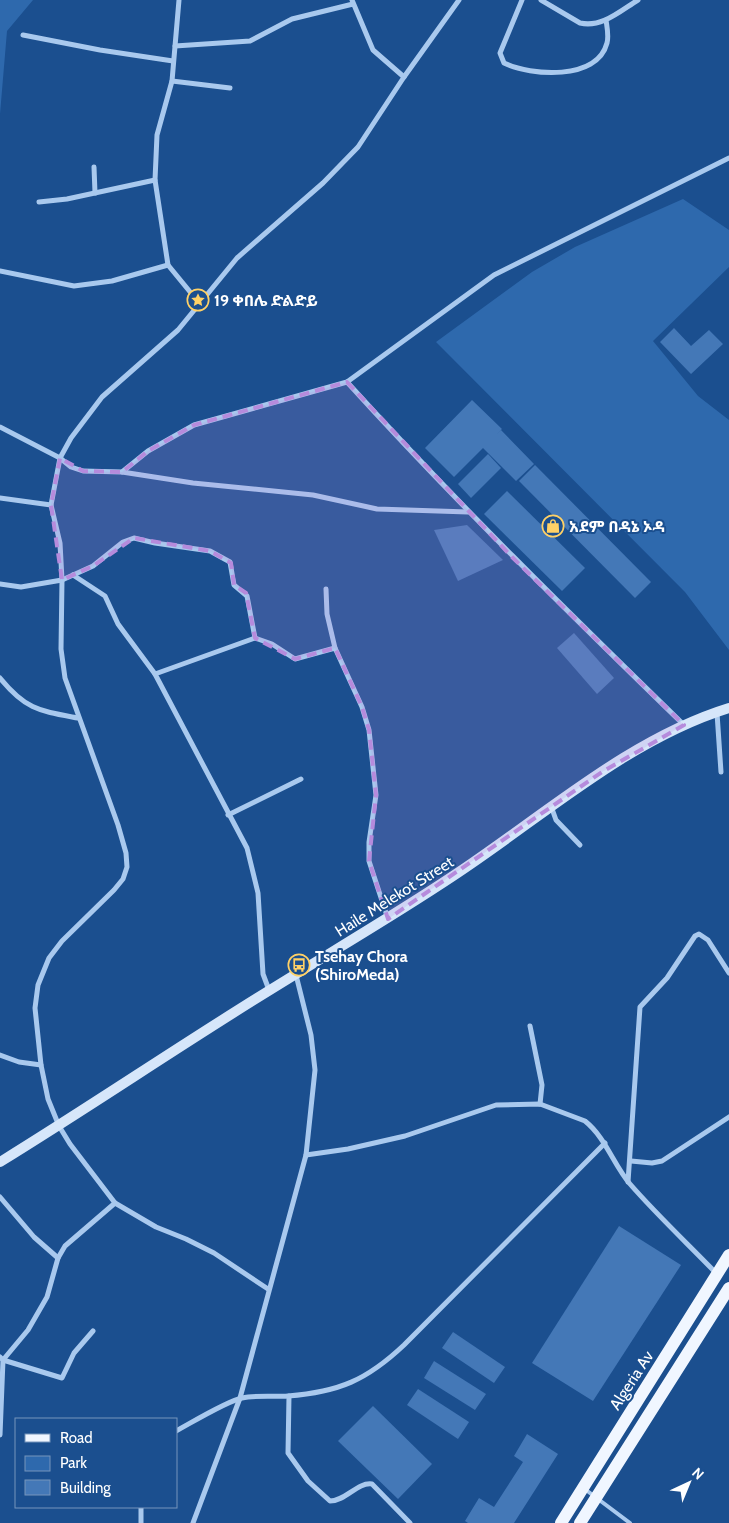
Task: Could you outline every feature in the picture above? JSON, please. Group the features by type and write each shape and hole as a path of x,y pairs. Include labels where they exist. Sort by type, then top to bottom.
{"main road":[{"name":"Haile Melekot Street","path":"0,1162 269,990 388,919 490,852 551,806 602,772 684,725 729,708"},
{"name":"Algeria Av","path":"561,1523 729,1254"},
{"name":"Algeria Av","path":"580,1523 729,1288"}],"street":[{"path":"178,0 172,81 157,135 155,180 168,265 200,304"},
{"path":"268,1289 207,1249 156,1227 115,1203 70,1144 59,1126 48,1099 41,1065 35,1008 42,970 62,941 114,890 123,879 127,867 126,853 100,770 78,718 65,678 61,649 62,580 60,543 51,504 60,458 71,438 102,397 178,330 200,304 210,288 237,258 323,183 358,147 404,77 460,0"},
{"path":"522,0 500,53 504,63 514,68 543,74 584,67 596,59 606,47 608,42 606,20"},
{"path":"541,0 580,23 594,24 606,20 634,1"},
{"path":"175,46 250,41 292,19 352,2 373,50 404,77"},
{"path":"23,35 94,49 173,61"},
{"path":"172,81 230,88"},
{"path":"122,472 148,451 194,425 347,382 494,274 729,158"},
{"path":"94,167 95,193"},
{"path":"39,202 95,193 155,180"},
{"path":"0,271 74,286 112,281 168,265"},
{"path":"347,382 468,512 684,725"},
{"path":"0,426 60,458 72,467 83,471 122,472 193,483 313,494 377,509 468,512"},
{"path":"0,498 51,504"},
{"path":"0,584 21,586 62,580 93,566 123,542 134,538 155,543 182,545 210,551 230,562 234,585 247,596 255,638"},
{"path":"74,575 105,596 118,624 155,674 247,848 252,863 260,911 260,943 263,974 269,990"},
{"path":"326,589 328,614 335,648 362,706 369,730 376,795 369,842 369,860 388,919"},
{"path":"155,674 255,638 272,644 295,659 335,648"},
{"path":"0,678 11,692 39,711 78,718"},
{"path":"717,712 721,772"},
{"path":"228,815 301,779"},
{"path":"551,806 556,820 580,845"},
{"path":"628,1182 631,1161 640,1007 667,978 699,934 708,940 729,973"},
{"path":"192,1523 240,1398 268,1289 306,1155 315,1070 311,1035 296,975"},
{"path":"530,1026 542,1085 540,1104"},
{"path":"0,1055 19,1062 41,1065"},
{"path":"306,1155 405,1136 496,1105 540,1104 585,1121 605,1143 628,1182 717,1274"},
{"path":"631,1161 652,1163 662,1161 729,1117"},
{"path":"178,1430 240,1398 289,1396 330,1391 353,1384 385,1364 605,1143"},
{"path":"0,1197 34,1237 58,1258"},
{"path":"0,1435 1,1359 28,1330 48,1297 58,1258 65,1246 115,1203"},
{"path":"1,1359 62,1378 74,1353 94,1331"},
{"path":"289,1396 288,1453 308,1481 330,1501 336,1501 366,1483 372,1484 410,1523"},
{"path":"141,1508 141,1523"}],"lane":[{"path":"583,1488 630,1523"},
{"path":"619,1523 625,1519"}],"highlighted area":[{"path":"347,382 512,557 684,725 602,772 388,919 369,861 376,795 369,730 362,707 335,648 295,659 255,638 246,593 234,585 231,563 210,551 134,538 93,566 62,580 51,505 60,458 83,471 122,472 148,451 194,425"}],"green space":[{"path":"0,0 33,0 7,31 0,114"},
{"path":"683,199 729,230 729,267 653,341 698,396 729,420 729,650 685,592 436,342 532,272 575,247"}],"building":[{"path":"674,328 691,346 709,330 723,344 691,374 660,342"},
{"path":"472,400 502,429 492,438 501,430 534,464 516,481 483,448 454,477 425,448"},
{"path":"488,454 501,468 471,498 458,484"},
{"path":"535,465 651,582 635,598 519,481"},
{"path":"507,491 585,568 562,591 484,514"},
{"path":"467,525 503,560 458,581 434,530"},
{"path":"574,633 614,678 597,694 557,648"},
{"path":"619,1226 681,1265 593,1401 532,1363"},
{"path":"453,1332 505,1367 494,1383 442,1348"},
{"path":"434,1361 486,1394 475,1410 424,1378"},
{"path":"418,1389 469,1422 458,1439 407,1405"},
{"path":"373,1406 432,1464 398,1499 338,1441"},
{"path":"527,1434 558,1454 514,1523 468,1523 465,1521 479,1498 494,1507 523,1462 514,1456"}],"place":[{"name":"19 ቀበሌ ድልድይ","path":"198,300"},
{"name":"አደም በዳኔ ኦዳ","path":"553,526"},
{"name":"Tsehay Chora (ShiroMeda)","path":"299,965"}]}
